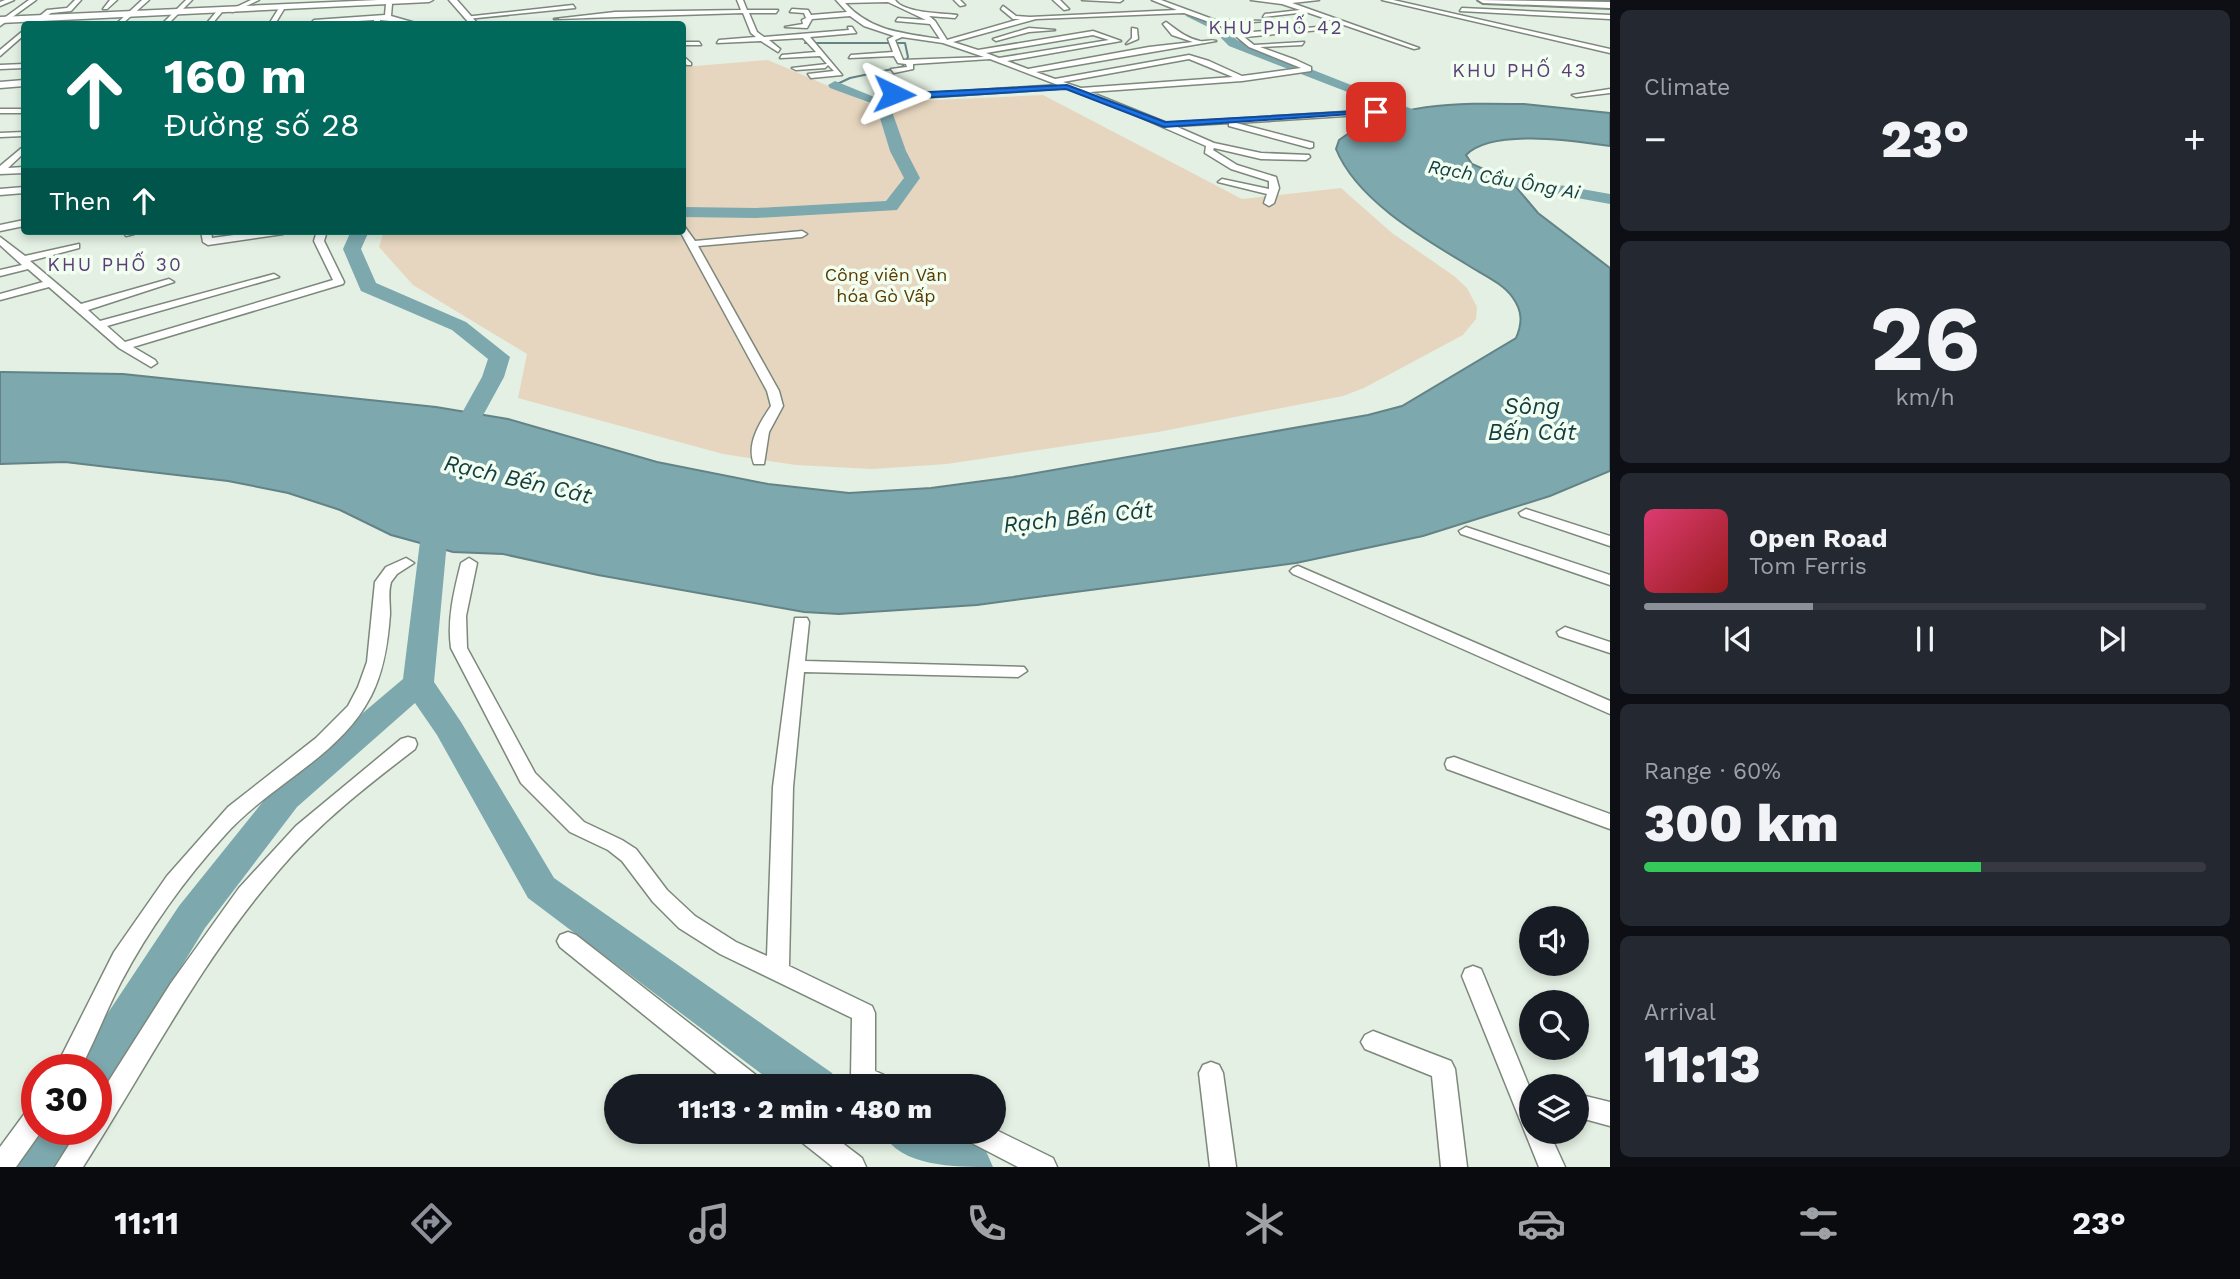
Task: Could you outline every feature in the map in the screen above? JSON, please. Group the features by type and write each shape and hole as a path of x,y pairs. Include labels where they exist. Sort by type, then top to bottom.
{"main road":[{"path":"1483,0 1610,4"}],"street":[{"path":"0,4 11,0"},
{"path":"2,21 33,0"},
{"path":"37,21 49,10 69,9 78,0"},
{"path":"105,8 114,0"},
{"path":"123,21 146,0"},
{"path":"167,21 188,0"},
{"path":"231,11 256,0"},
{"path":"2,21 429,0"},
{"path":"453,0 471,21"},
{"path":"566,0 576,7"},
{"path":"694,8 698,0"},
{"path":"657,1 659,9 676,13 774,10 771,0"},
{"path":"840,1 874,4 890,0 894,6 923,15 936,24 946,41"},
{"path":"913,0 918,7"},
{"path":"1056,0 1076,15 1093,33"},
{"path":"1085,1 1120,0"},
{"path":"1155,0 1193,23 1218,33"},
{"path":"1254,0 1316,0"},
{"path":"1385,0 1610,51"},
{"path":"1430,0 1439,9"},
{"path":"524,1 539,10"},
{"path":"840,1 850,14 866,27"},
{"path":"1530,1 1528,4 1543,15"},
{"path":"1283,2 1416,48"},
{"path":"1597,3 1610,16"},
{"path":"388,4 388,17"},
{"path":"712,4 784,18"},
{"path":"1003,4 1015,18 1178,12 1228,27 1251,46 1294,61 1308,69 1243,79 1077,91"},
{"path":"467,17 586,6"},
{"path":"459,8 472,7"},
{"path":"722,21 744,10 764,7"},
{"path":"1421,8 1610,16"},
{"path":"274,21 281,9"},
{"path":"557,19 667,9"},
{"path":"1019,10 1066,9"},
{"path":"744,10 753,30 780,54 821,54"},
{"path":"792,11 806,11 809,17"},
{"path":"1193,23 1264,19 1307,11"},
{"path":"212,21 219,12"},
{"path":"676,13 677,21"},
{"path":"753,30 807,26 805,20 809,20 809,17 850,14"},
{"path":"1128,43 1135,38 1139,26 1132,14"},
{"path":"948,26 900,18 923,15 955,16"},
{"path":"377,21 388,17 404,21"},
{"path":"946,41 1036,17"},
{"path":"1228,27 1294,21 1280,17"},
{"path":"1154,24 1178,23"},
{"path":"1239,35 1319,29 1308,23"},
{"path":"1009,24 1030,30"},
{"path":"1166,24 1176,40 1188,44"},
{"path":"1338,26 1348,25"},
{"path":"817,30 866,27 946,41 995,56 1025,71 1164,124 1210,145 1261,156 1306,157"},
{"path":"798,46 790,41 854,32 850,28"},
{"path":"995,56 992,40 1030,30 1073,29 1208,62 1243,79"},
{"path":"1107,29 1109,38"},
{"path":"995,56 1093,33"},
{"path":"1174,34 1200,42"},
{"path":"902,35 891,39 900,62 995,56 1118,41"},
{"path":"0,54 21,37"},
{"path":"719,42 807,38"},
{"path":"807,38 839,73 811,76"},
{"path":"934,39 938,60"},
{"path":"1025,71 1213,41"},
{"path":"686,43 699,44"},
{"path":"1251,46 1302,43"},
{"path":"851,57 896,54"},
{"path":"1059,84 1189,57"},
{"path":"894,71 911,68 909,62"},
{"path":"796,68 831,65"},
{"path":"0,67 21,66"},
{"path":"882,87 894,94 918,96 1187,75 1200,82"},
{"path":"0,83 21,81"},
{"path":"1595,97 1610,91"},
{"path":"1096,99 1146,95"},
{"path":"1576,95 1610,99"},
{"path":"1,109 21,111"},
{"path":"1164,124 1376,112"},
{"path":"0,118 21,118"},
{"path":"1219,121 1310,145"},
{"path":"0,135 21,134"},
{"path":"1243,143 1271,149 1295,141"},
{"path":"1210,145 1208,151 1224,163 1273,179 1269,203"},
{"path":"6,165 21,152"},
{"path":"1242,180 1273,189"},
{"path":"1222,182 1273,189"},
{"path":"0,192 21,190"},
{"path":"0,228 21,224"},
{"path":"686,234 773,391 777,406 763,427 757,444 759,461"},
{"path":"690,242 802,234"},
{"path":"207,237 232,235"},
{"path":"123,346 336,284 340,281 320,236"},
{"path":"0,240 97,325 123,346 151,363"},
{"path":"0,273 22,261 75,246"},
{"path":"0,260 22,261"},
{"path":"97,325 275,277"},
{"path":"78,309 169,282"},
{"path":"0,297 49,284"},
{"path":"1525,513 1610,541"},
{"path":"1466,531 1610,580"},
{"path":"76,1054 87,1035 109,981 161,900 234,812 316,747 354,710 366,690 374,666 384,580 392,570 406,563"},
{"path":"469,563 460,603 457,631 459,648 528,778 577,827 615,845 629,855 660,896 687,922 728,948 864,1013 863,1074"},
{"path":"1298,571 1610,708"},
{"path":"778,971 783,788 801,622"},
{"path":"1565,632 1610,648"},
{"path":"796,666 1018,671"},
{"path":"112,1097 176,990 221,926 273,862 366,777 408,744"},
{"path":"1454,764 1610,822"},
{"path":"568,941 736,1074"},
{"path":"1473,976 1519,1080"},
{"path":"1373,1042 1443,1069 1454,1167"},
{"path":"1211,1073 1223,1167"},
{"path":"1589,1109 1610,1114"},
{"path":"1,1167 21,1139"},
{"path":"823,1144 853,1167"},
{"path":"999,1144 1044,1167"},
{"path":"1541,1144 1552,1167"},
{"path":"68,1167 82,1145"}],"green space":[{"name":"Công viên Văn hóa Gò Vấp","path":"768,60 868,103 1043,95 1242,199 1341,188 1392,233 1467,288 1477,307 1476,319 1463,335 1364,388 1343,396 1158,432 947,464 872,469 796,465 723,454 518,398 527,354 413,285 379,247 383,235 686,235 686,67"}],"water":[{"name":"Sông Bến Cát","path":"1524,104 1610,113 1610,146 1535,138 1514,139 1478,147 1466,155 1472,164 1511,181 1538,213 1610,268 1610,471 1550,496 1423,536 1296,563 977,605 839,614 804,612 598,575 503,554 453,552 391,535 340,510 288,493 228,481 65,462 0,464 0,372 123,374 436,407 508,419 657,462 768,484 849,493 931,488 1013,477 1368,415 1402,406 1516,338 1519,308 1504,288 1410,229 1374,200 1345,167 1336,149 1339,140 1360,127 1404,111 1452,105"}],"waterway":[{"path":"1190,14 1216,27 1233,43 1443,124"},
{"path":"805,43 905,43 908,57 902,67 850,78 835,85"},
{"path":"686,212 756,213 891,206 912,178 898,151 882,103 835,85"},
{"name":"Rạch Cầu Ông Ai","path":"1475,175 1610,199"},
{"name":"Rạch Bến Cát","path":"358,235 352,249 368,287 459,326 499,357 493,377 455,447"},
{"path":"418,683 437,509"},
{"path":"105,1054 192,917 285,798 418,683"},
{"path":"418,683 450,730 541,888 796,1074"},
{"path":"927,1144 970,1167"},
{"path":"33,1167 47,1145"}],"district":[{"name":"KHU PHỐ 42","path":"1276,27"},
{"name":"KHU PHỐ 43","path":"1520,70"},
{"name":"KHU PHỐ 30","path":"115,264"}],"route":[{"path":"894,94 918,96 1067,87 1164,124 1376,112"}]}
